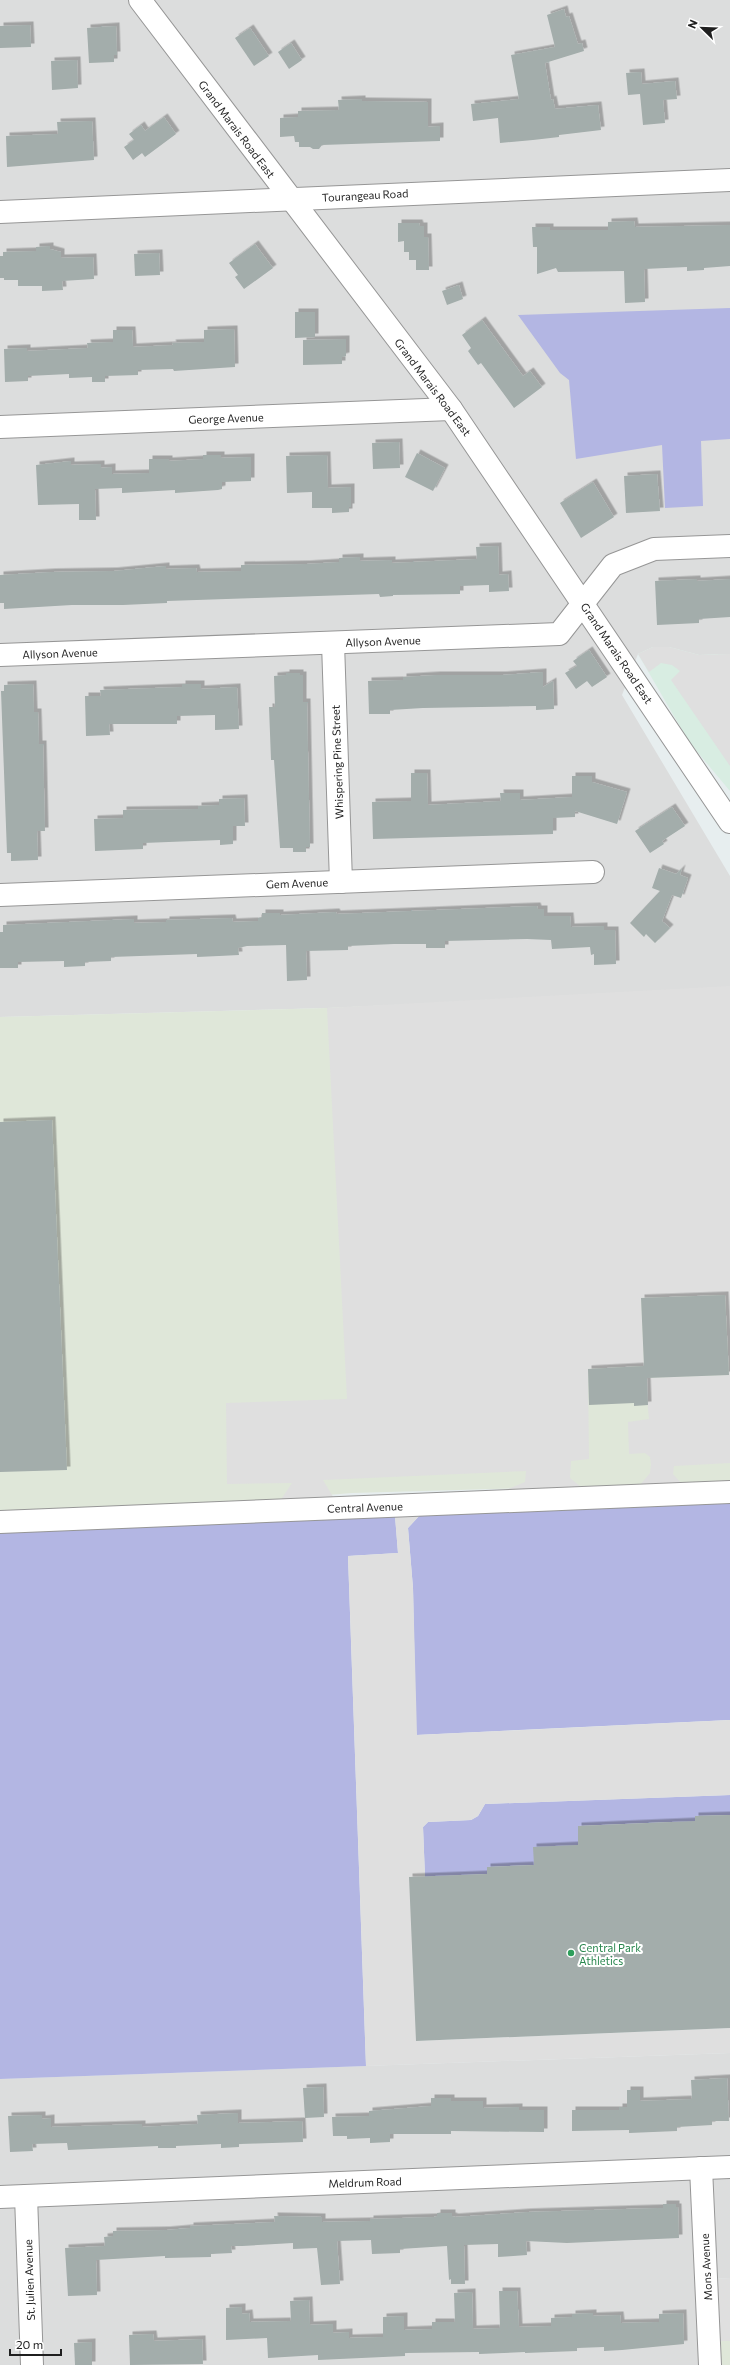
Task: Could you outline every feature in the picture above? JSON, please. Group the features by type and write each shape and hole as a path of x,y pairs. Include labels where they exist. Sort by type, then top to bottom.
{"street":[{"name":"Grand Marais Road East","path":"140,0 451,409 708,787 730,822"},
{"name":"Tourangeau Road","path":"0,212 291,200 328,196 730,180"},
{"name":"George Avenue","path":"0,427 451,409"},
{"name":"Allyson Avenue","path":"0,655 559,634 613,565 654,549 730,546"},
{"name":"Whispering Pine Street","path":"333,643 341,882"},
{"name":"Grand Marais Road East","path":"708,787 730,804"},
{"name":"Gem Avenue","path":"0,895 593,872"},
{"name":"Central Avenue","path":"0,1522 730,1492"},
{"name":"Meldrum Road","path":"0,2197 730,2167"},
{"name":"Mons Avenue","path":"702,2168 710,2365"},
{"name":"St. Julien Avenue","path":"26,2196 32,2365"}],"shaded area":[{"path":"0,0 730,0 730,654 699,655 669,647 653,647 638,654 622,695 730,876 730,990 327,1008 0,1017"},
{"path":"730,308 730,439 701,441 703,506 665,508 662,445 576,459 569,380 560,373 518,315"},
{"path":"653,647 669,647 699,655 730,654 730,791 689,742 638,654"},
{"path":"653,647 669,647 699,655 730,654 730,766 671,680 680,671 672,665 661,663 649,672 638,654"},
{"path":"730,986 730,1463 674,1466 673,1474 681,1483 640,1485 650,1473 650,1457 645,1453 629,1454 628,1422 649,1419 645,1378 729,1375 725,1295 641,1298 644,1366 588,1369 589,1459 571,1461 570,1478 585,1490 501,1492 525,1482 526,1471 323,1480 335,1500 280,1501 292,1483 227,1484 226,1403 347,1399 327,1008"},
{"path":"730,990 730,1482 352,1493 228,1503 0,1513 0,1017 327,1008"},
{"path":"730,1502 730,1720 416,1735 413,1588 408,1528 420,1515"},
{"path":"420,1515 408,1528 413,1588 417,1735 730,1720 730,1795 485,1804 478,1816 471,1820 428,1822 423,1827 425,1877 416,2041 730,2028 730,2053 366,2066 348,1556 398,1553 395,1516"},
{"path":"395,1516 398,1553 348,1556 366,2066 0,2079 0,1532"},
{"path":"730,1795 730,1815 695,1816 695,1827 671,1822 578,1826 579,1846 534,1865 487,1867 487,1874 425,1877 423,1827 428,1822 471,1820 478,1816 485,1804"},
{"path":"730,2053 730,2278 713,2279 717,2365 0,2365 0,2079"},
{"path":"730,2278 730,2365 717,2365 716,2345"},
{"path":"730,2278 730,2341 720,2341 716,2345 713,2279"}],"building":[{"path":"564,9 566,17 569,16 578,44 582,43 584,51 545,63 551,100 553,99 555,109 598,105 601,130 559,135 559,137 500,143 498,118 473,121 471,104 519,99 511,55 555,47 547,15"},
{"path":"30,25 31,47 0,48 0,26"},
{"path":"116,26 117,55 114,55 114,62 89,63 87,28"},
{"path":"250,28 269,56 254,66 235,38"},
{"path":"291,43 302,60 289,69 278,52"},
{"path":"77,60 78,88 52,90 51,61"},
{"path":"641,72 642,84 675,81 677,99 663,100 665,123 643,125 640,94 628,95 626,73"},
{"path":"362,99 362,101 428,102 428,127 440,126 440,141 322,145 319,149 313,149 310,147 299,147 299,142 295,142 294,136 280,137 280,118 298,117 298,111 339,110 338,100"},
{"path":"164,117 176,134 145,157 142,153 133,160 124,147 134,140 129,134 141,125 145,131"},
{"path":"92,121 94,160 7,167 6,136 58,134 57,122"},
{"path":"634,221 635,227 730,225 730,266 687,271 687,267 644,269 645,302 625,303 624,271 558,272 556,268 537,274 537,247 533,247 532,227 550,227 550,230 608,230 608,222"},
{"path":"398,223 419,223 420,226 424,226 424,237 428,237 429,270 416,270 416,260 409,260 409,252 404,252 404,241 398,242"},
{"path":"255,244 273,268 244,289 235,277 238,275 229,263"},
{"path":"50,246 50,249 61,252 61,258 93,257 94,279 62,281 63,290 42,291 42,286 18,286 18,280 4,280 4,278 0,278 0,256 3,256 3,252 36,251 36,247"},
{"path":"159,253 160,275 135,276 134,254"},
{"path":"459,285 463,299 447,305 442,291"},
{"path":"295,312 315,312 315,337 295,338"},
{"path":"482,320 523,376 530,371 542,387 514,408 481,363 478,365 468,351 471,348 462,335"},
{"path":"234,329 235,367 174,371 173,369 138,370 138,375 105,376 105,382 92,382 92,377 69,378 69,374 28,376 28,381 5,382 4,349 27,348 27,351 88,348 87,343 113,342 113,330 132,330 133,347 173,345 172,343 204,342 204,330"},
{"path":"346,339 346,356 342,357 342,364 303,365 303,340"},
{"path":"399,442 400,468 373,469 372,443"},
{"path":"417,453 445,468 433,491 405,477"},
{"path":"203,455 221,455 221,458 251,457 251,481 222,482 222,489 218,490 175,493 175,490 122,493 122,488 95,489 96,520 79,520 79,504 38,505 36,465 71,461 71,465 101,464 101,468 112,467 112,474 149,473 149,459 169,459 169,461 203,459"},
{"path":"327,455 328,488 351,487 351,507 349,507 349,512 332,513 332,508 312,508 312,492 287,493 286,456"},
{"path":"657,474 660,511 626,513 624,476"},
{"path":"593,482 614,517 581,538 560,503"},
{"path":"498,546 499,575 508,574 509,591 489,592 489,585 460,586 460,594 393,595 380,597 379,594 167,601 167,603 72,605 4,609 4,603 0,603 0,575 114,571 166,566 166,569 196,568 197,572 241,571 241,565 339,562 339,558 360,557 360,561 392,560 392,563 477,559 476,547"},
{"path":"697,579 697,581 730,579 730,617 699,619 699,623 657,625 655,581"},
{"path":"589,650 607,677 592,687 587,681 576,689 565,673 577,666 573,661"},
{"path":"543,672 543,687 553,681 554,709 536,710 536,706 423,708 390,710 390,714 369,714 368,681 403,680 403,677 437,675 503,675"},
{"path":"286,673 300,673 300,675 303,675 303,702 307,702 310,847 306,847 306,852 293,852 293,848 280,848 274,760 271,760 269,707 275,707 274,676 286,675"},
{"path":"33,684 34,712 38,712 39,744 43,744 45,831 37,831 38,860 11,861 11,853 7,853 1,691 4,691 4,685"},
{"path":"182,684 201,684 201,689 237,687 239,729 215,730 215,715 177,716 177,724 109,724 110,735 86,736 85,696 101,696 100,690 182,687"},
{"path":"411,773 427,773 428,805 501,801 500,793 520,793 520,800 572,797 572,776 592,776 592,782 627,792 617,824 575,811 575,817 553,818 553,834 373,839 372,802 411,801"},
{"path":"244,798 245,826 233,826 233,844 220,845 220,840 143,843 143,849 95,851 94,819 123,818 123,810 198,809 198,806 219,805 219,799"},
{"path":"672,807 685,826 662,841 664,844 650,853 635,831"},
{"path":"659,868 676,874 682,868 680,875 688,878 681,898 672,895 662,921 670,928 655,943 646,934 644,937 630,923 660,891 652,888"},
{"path":"537,906 538,909 544,909 544,916 570,916 571,927 604,926 604,930 615,930 616,964 594,965 594,954 591,955 590,947 552,949 551,940 527,939 445,941 445,948 426,948 426,944 394,944 348,946 348,950 306,951 307,980 287,981 286,945 247,946 238,948 239,955 197,957 197,954 111,957 111,961 85,962 85,966 64,967 64,961 18,962 18,968 0,968 0,932 3,932 3,925 134,919 134,923 166,922 166,920 232,918 233,922 258,921 258,918 262,917 262,913 280,913 280,915 336,912 337,914"},
{"path":"52,1120 67,1470 0,1472 0,1122"},
{"path":"725,1295 729,1375 647,1378 648,1405 634,1406 634,1403 589,1405 588,1369 644,1366 641,1298"},
{"name":"Central Park Athletics","path":"730,1815 730,2028 416,2041 409,1877 487,1874 487,1867 534,1865 533,1847 578,1845 578,1826 695,1821 695,1816"},
{"path":"727,2078 729,2121 712,2121 712,2125 677,2127 677,2131 629,2133 629,2130 572,2131 572,2110 619,2110 619,2107 627,2107 627,2090 640,2090 640,2101 692,2099 691,2080"},
{"path":"323,2087 324,2117 305,2118 303,2088"},
{"path":"431,2098 451,2098 451,2101 483,2101 483,2108 519,2107 519,2110 544,2110 544,2132 451,2131 451,2134 390,2134 390,2142 370,2143 370,2138 347,2139 347,2136 333,2136 332,2117 369,2116 369,2111 431,2106"},
{"path":"238,2113 238,2123 302,2121 303,2142 239,2144 239,2147 221,2148 221,2144 176,2146 176,2148 158,2148 158,2146 68,2150 67,2143 32,2144 33,2151 10,2152 8,2116 42,2115 42,2119 51,2118 51,2127 142,2124 142,2127 198,2124 197,2115"},
{"path":"663,2204 676,2204 676,2207 678,2207 679,2238 567,2243 526,2241 527,2255 498,2257 498,2244 464,2245 465,2284 451,2284 451,2279 449,2280 447,2246 400,2249 400,2253 372,2254 371,2240 337,2241 340,2284 321,2285 317,2248 293,2249 293,2243 231,2246 232,2253 211,2254 211,2257 165,2258 165,2256 96,2260 97,2295 68,2296 65,2248 105,2246 104,2237 113,2236 113,2231 167,2230 190,2228 190,2226 275,2222 274,2216 322,2217 322,2222 370,2221 370,2219 434,2217 437,2216 437,2213 452,2213 452,2216 455,2217 528,2212 663,2208"},
{"path":"499,2291 517,2291 519,2327 551,2326 551,2318 572,2317 572,2314 593,2313 593,2316 620,2315 621,2323 659,2322 659,2314 683,2313 684,2344 604,2351 604,2347 577,2348 577,2351 525,2353 405,2353 405,2356 318,2360 318,2355 268,2358 267,2338 226,2340 226,2308 242,2307 242,2314 249,2313 250,2322 291,2321 290,2301 309,2300 310,2325 333,2324 333,2333 349,2332 349,2338 383,2337 383,2317 404,2316 404,2330 432,2329 432,2322 455,2322 454,2293 472,2292 473,2329 500,2328"},
{"path":"153,2334 154,2341 202,2339 203,2364 130,2365 129,2335"},
{"path":"92,2342 92,2365 75,2365 74,2343"}],"place":[{"name":"Central Park Athletics","path":"571,1953"}]}
